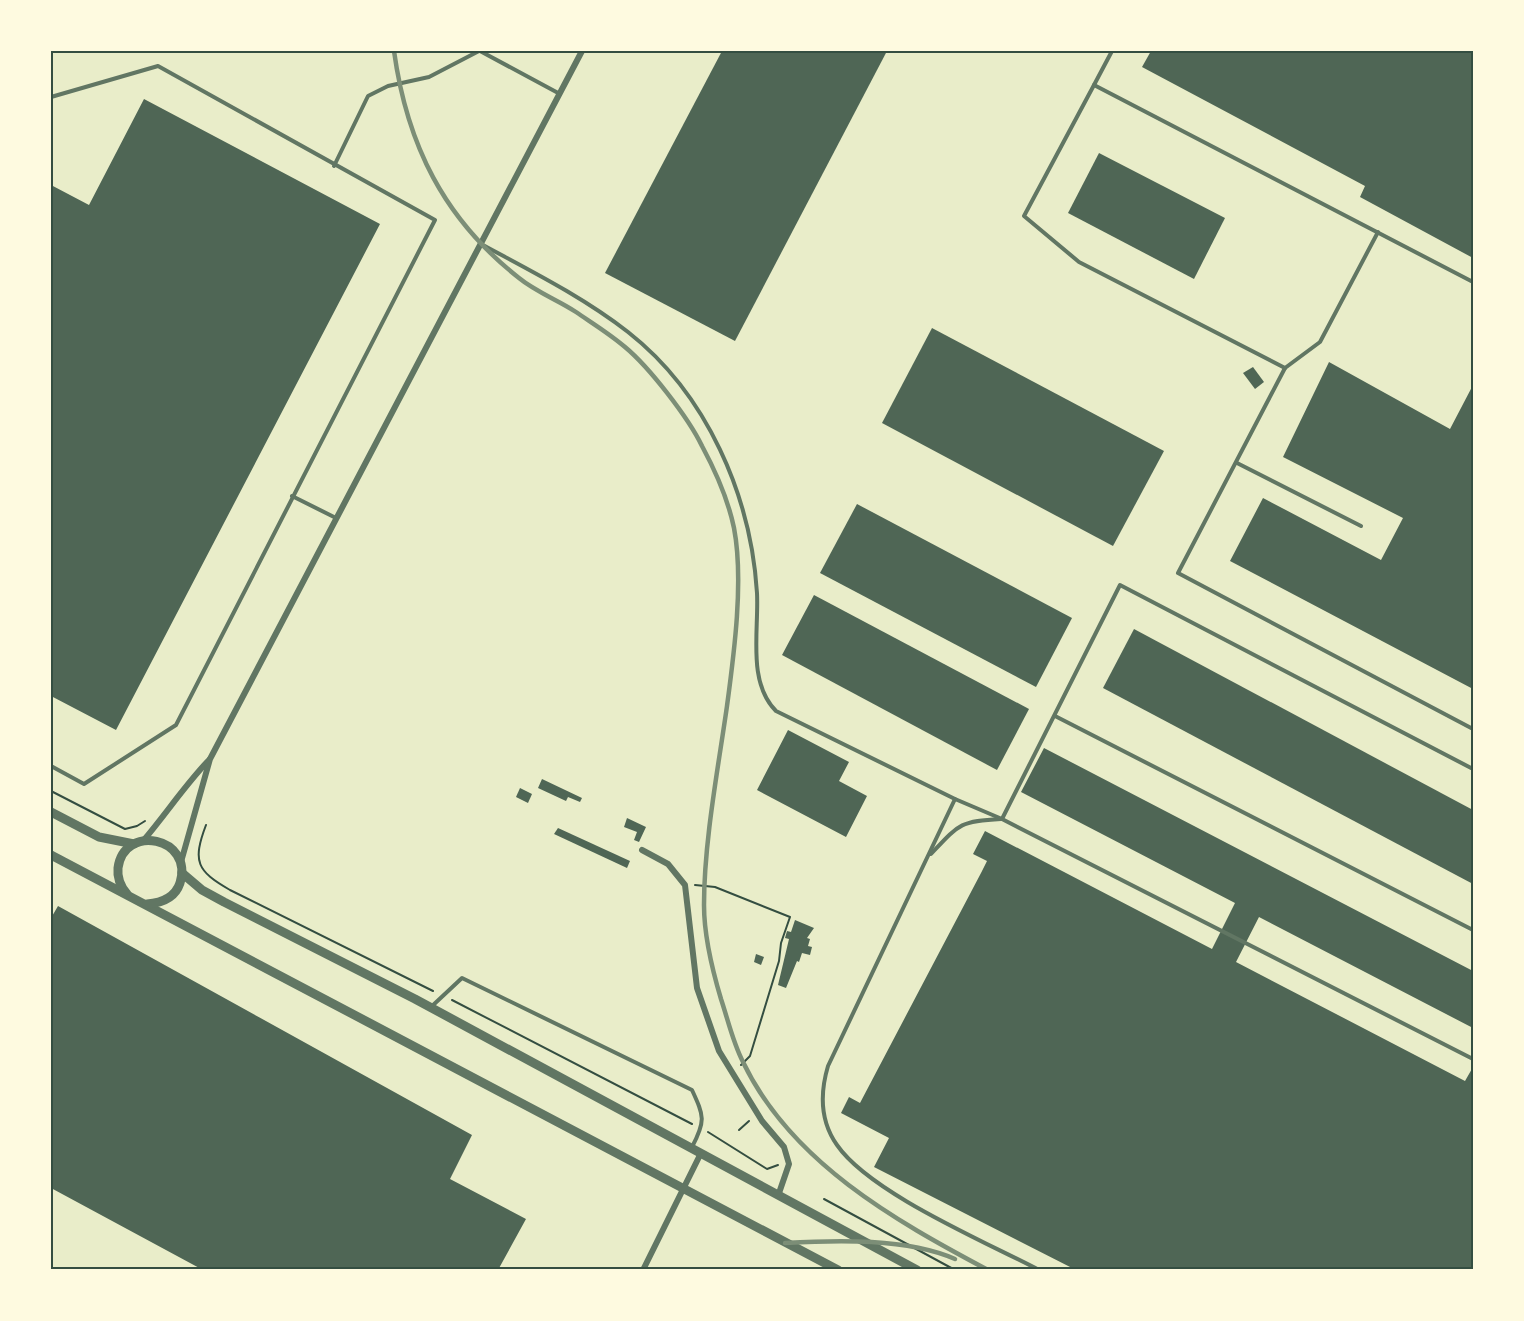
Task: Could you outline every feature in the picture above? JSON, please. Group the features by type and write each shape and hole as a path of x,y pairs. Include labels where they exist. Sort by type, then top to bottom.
{"street":[{"path":"180,862 210,759 582,51"},
{"path":"131,898 119,881 120,860 172,807 190,780 210,759"},
{"path":"51,812 99,837 139,843 162,842 176,854 182,873 179,886 171,897 159,903 146,904"},
{"path":"642,850 668,864 685,885 697,988 719,1051 762,1121 784,1147 789,1164 778,1196"},
{"path":"51,855 838,1270"},
{"path":"182,873 202,890 224,902 430,1008 917,1270"},
{"path":"643,1270 683,1187 696,1150"}],"lane":[{"path":"334,166 368,96 388,86 429,77 479,51 560,94"},
{"path":"1112,51 1024,216 1078,262 1285,368"},
{"path":"51,97 158,66 334,166 435,220 291,496 176,725 84,784 51,766"},
{"path":"1094,85 1473,282"},
{"path":"1378,232 1320,342 1285,368 1178,573 1473,729"},
{"path":"480,244 572,293 630,333 663,366 710,430 725,459 754,548 759,624 757,664 766,701 776,711 955,799 1002,819 1473,1059"},
{"path":"1237,463 1361,526"},
{"path":"291,496 337,518"},
{"path":"1002,819 1120,585 1473,769"},
{"path":"1055,716 1473,930"},
{"path":"955,799 828,1066 821,1089 824,1119 837,1145 856,1165 894,1192 1039,1270"},
{"path":"928,857 956,826 979,820 1002,819"},
{"path":"430,1008 462,978 692,1089 704,1115 696,1150"}],"path":[{"path":"51,791 125,829 137,826 148,819"},
{"path":"206,825 199,843 198,858 203,873 230,890 444,996 702,1129 767,1169 778,1166 777,1154"},
{"path":"685,885 715,887 790,917 781,943 780,961 750,1056 732,1072"},
{"path":"739,1130 749,1121"},
{"path":"824,1199 956,1270"}],"building":[{"path":"722,51 887,51 735,341 605,273"},
{"path":"1151,51 1473,51 1473,258 1360,197 1365,186 1142,67"},
{"path":"144,99 380,224 116,730 51,696 51,185 89,205"},
{"path":"1099,153 1225,218 1194,279 1068,213"},
{"path":"932,328 1164,451 1113,546 882,423"},
{"path":"1329,362 1450,429 1473,385 1473,689 1230,561 1263,498 1381,560 1403,518 1283,457"},
{"path":"1253,367 1264,382 1255,389 1243,373"},
{"path":"857,504 1072,618 1036,687 820,573"},
{"path":"814,595 1029,709 997,770 782,655"},
{"path":"1134,629 1473,810 1473,884 1103,688"},
{"path":"788,730 849,762 839,781 867,796 846,837 757,790"},
{"path":"1044,748 1473,971 1473,1028 1259,917 1236,962 1465,1081 1473,1067 1473,1270 1076,1270 874,1167 889,1138 841,1113 849,1097 860,1103 981,873 987,861 973,854 985,831 1212,949 1235,903 1021,792"},
{"path":"542,779 582,798 580,802 568,797 566,801 538,788"},
{"path":"520,788 532,794 528,803 516,797"},
{"path":"627,818 646,827 639,842 634,840 637,832 624,827"},
{"path":"558,828 630,861 627,868 554,834"},
{"path":"58,906 472,1135 450,1179 526,1219 498,1270 203,1270 51,1188 51,918"},
{"path":"795,920 814,928 807,938 810,939 808,946 812,947 810,955 802,953 786,988 778,985 789,939 785,938 787,931 791,932"},
{"path":"756,954 764,957 761,965 754,962"}],"railway":[{"path":"394,51 408,118 419,149 450,205 470,231 519,278 607,333 635,356 678,407 696,434 725,496 737,548 737,617 730,686 709,831 704,917 715,976 733,1039 743,1062 763,1098 788,1130 817,1159 882,1209 988,1270"},
{"path":"785,1243 849,1241 894,1244 936,1252 955,1259"}]}
